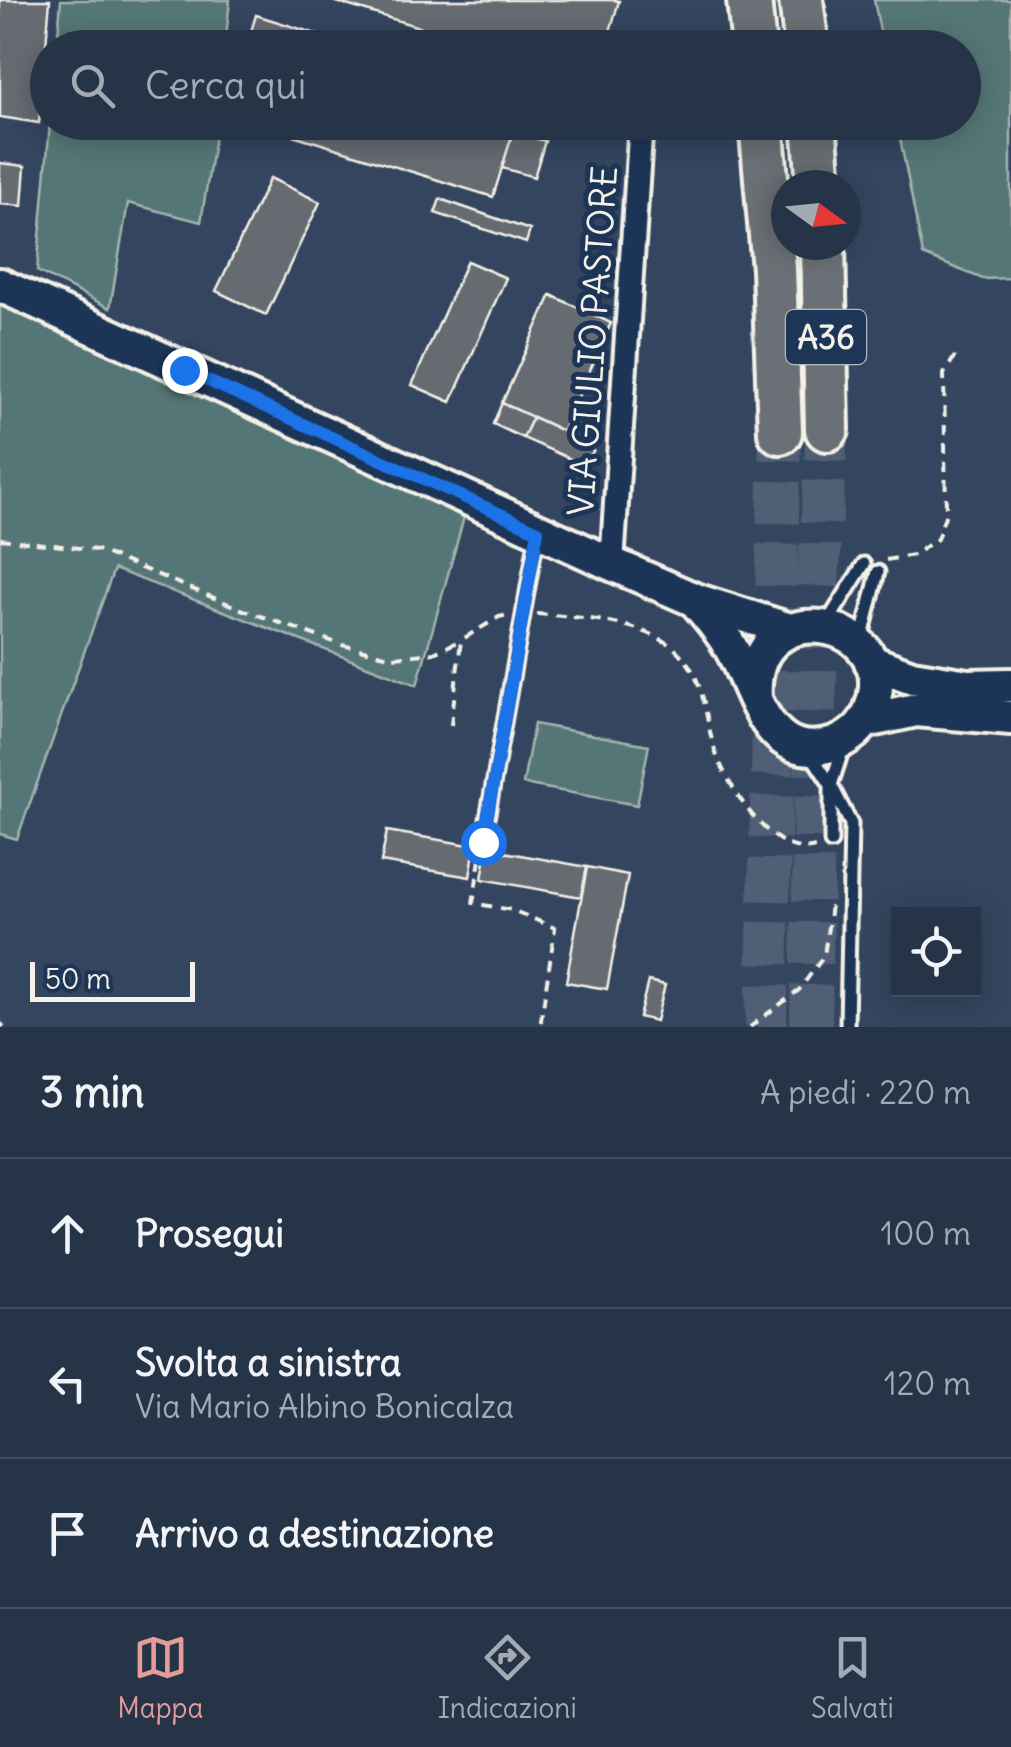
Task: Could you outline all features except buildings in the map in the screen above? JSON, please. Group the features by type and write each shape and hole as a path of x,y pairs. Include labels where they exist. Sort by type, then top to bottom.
{"highway":[{"path":"750,0 752,30"},
{"path":"801,0 805,30"},
{"name":"A36","path":"763,140 774,270 780,432"},
{"path":"815,140 817,170"},
{"name":"A36","path":"823,260 827,428"}],"main road":[{"path":"0,285 612,564 695,600 790,630"},
{"path":"695,600 729,644 768,726 778,736 806,747 820,748 856,730 916,710 1011,718"},
{"path":"755,700 754,683 764,651 790,630 807,625 844,632 866,654 912,677 968,686 1011,686"},
{"path":"856,730 874,701 876,681 866,654"}],"street":[{"name":"VIA GIULIO PASTORE","path":"612,564 641,140"}],"lane":[{"path":"483,842 538,531"},
{"path":"825,626 864,564"},
{"path":"866,654 880,567"},
{"path":"830,842 831,785 856,730"},
{"path":"806,747 851,824 848,1027"}],"path":[{"path":"880,567 914,554 937,539 946,514 944,374 958,351"},
{"path":"0,539 97,550 241,609 342,645 394,657 434,653 499,616 523,613 582,617 636,628 676,649 699,682 715,751 745,807 777,840 804,850 830,842"},
{"path":"451,726 461,640"},
{"path":"483,842 473,903 512,910 555,928 540,1027"},
{"path":"750,1027 799,990 824,956 832,896"}],"green space":[{"path":"61,0 230,0 227,30 58,30"},
{"path":"874,0 1011,0 1011,278 983,279 923,255 900,140 981,140 981,30 880,30"},
{"path":"49,140 214,140 201,222 128,203 110,308 37,271"},
{"path":"0,300 464,517 417,685 114,569 17,839 0,834"},
{"path":"534,724 649,745 637,805 523,784"}],"tunnel":[{"path":"811,1027 817,601 827,429"},
{"path":"766,1027 780,432"}],"route":[{"path":"184,370 538,531 483,842"}]}
